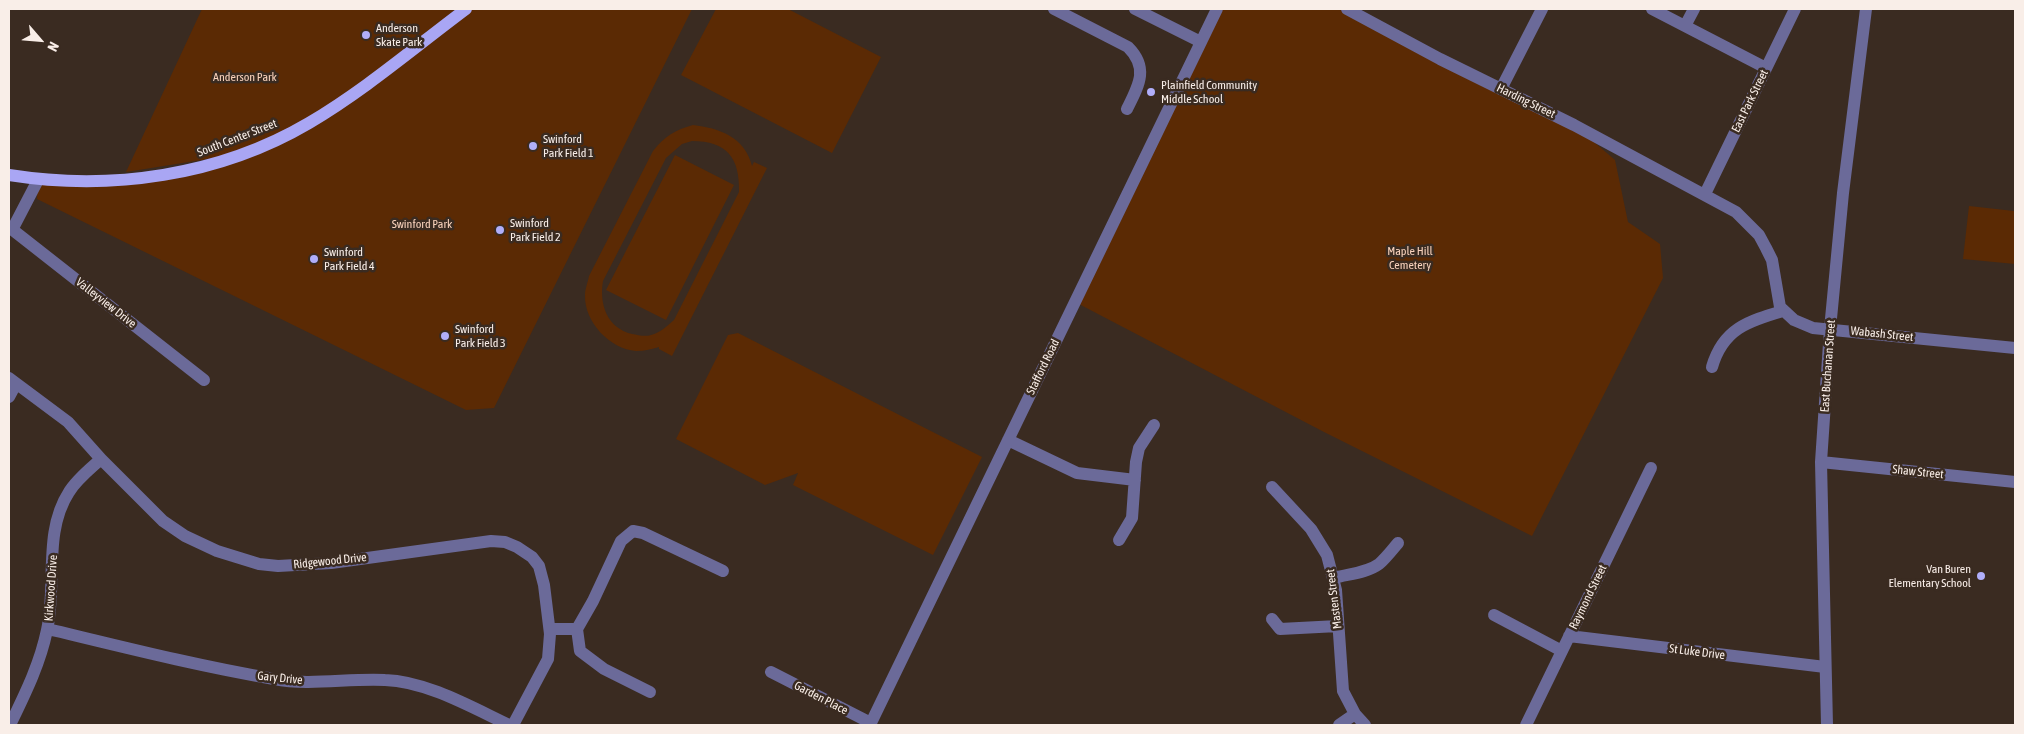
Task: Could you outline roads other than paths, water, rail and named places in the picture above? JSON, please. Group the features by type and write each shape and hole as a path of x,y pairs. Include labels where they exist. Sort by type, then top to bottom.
{"main road":[{"name":"South Center Street","path":"9,175 38,180 85,182 159,176 200,167 270,143 310,123 350,97 466,9"}],"street":[{"path":"1054,9 1128,46 1138,56 1142,71 1137,90 1127,109"},
{"path":"1135,9 1201,42"},
{"name":"Stafford Road","path":"870,724 1217,9"},
{"name":"Harding Street","path":"1347,9 1705,194"},
{"path":"1501,90 1542,9"},
{"path":"1652,9 1766,68"},
{"path":"1685,26 1694,9"},
{"name":"East Park Street","path":"1705,194 1795,9"},
{"name":"East Buchanan Street","path":"1827,725 1821,462 1830,329 1843,192 1866,9"},
{"path":"10,228 38,180"},
{"path":"1705,194 1736,212 1759,235 1772,260 1778,298 1783,311 1752,320 1734,331 1720,348 1712,367"},
{"name":"Valleyview Drive","path":"10,228 204,380"},
{"name":"Wabash Street","path":"1783,311 1804,325 2015,348"},
{"path":"9,397 13,381"},
{"name":"Ridgewood Drive","path":"13,381 68,422 101,459 157,515 185,536 217,551 258,564 278,566 331,563 491,540 505,542 524,551 539,566 550,629 548,658 513,725"},
{"path":"1119,540 1132,518 1139,448 1154,425"},
{"path":"1008,440 1077,473 1135,480"},
{"name":"Kirkwood Drive","path":"10,725 30,686 48,629 56,520 70,491 101,459"},
{"name":"Shaw Street","path":"1821,462 2015,482"},
{"name":"Raymond Street","path":"1526,725 1651,468"},
{"name":"Masten Street","path":"1272,487 1311,529 1327,555 1334,578 1343,691 1355,714 1365,725"},
{"path":"650,692 604,669 580,651 578,629 593,601 620,540 633,531 643,533 723,571"},
{"path":"1334,578 1374,567 1398,543"},
{"path":"1494,615 1562,650"},
{"path":"1272,619 1280,629 1338,626"},
{"name":"Gary Drive","path":"48,629 169,658 276,680 314,682 384,680 402,682 445,696 509,725"},
{"path":"550,629 578,629"},
{"name":"St Luke Drive","path":"1569,636 1825,667"},
{"name":"Garden Place","path":"771,672 870,724"},
{"path":"1339,725 1355,714"}],"place":[{"name":"Anderson Skate Park","path":"366,35"},
{"name":"Plainfield Community Middle School","path":"1151,92"},
{"name":"Swinford Park Field 1","path":"533,146"},
{"name":"Swinford Park Field 2","path":"500,230"},
{"name":"Swinford Park Field 4","path":"314,259"},
{"name":"Swinford Park Field 3","path":"445,336"},
{"name":"Van Buren Elementary School","path":"1981,576"}],"park label":[{"name":"Anderson Park","path":"245,77"},
{"name":"Swinford Park","path":"422,224"},
{"name":"Maple Hill Cemetery","path":"1410,258"}]}
